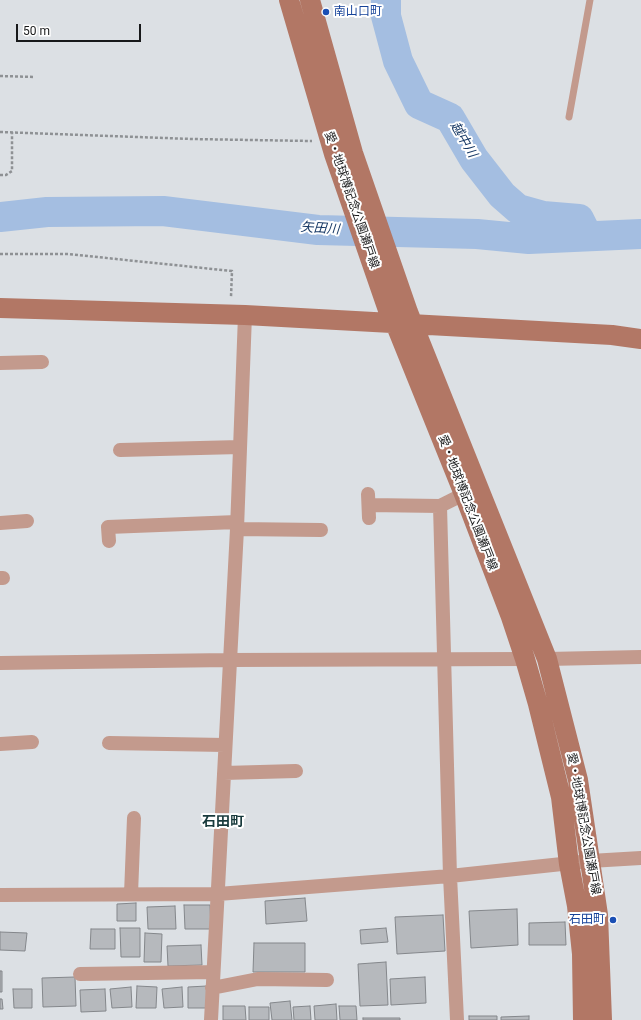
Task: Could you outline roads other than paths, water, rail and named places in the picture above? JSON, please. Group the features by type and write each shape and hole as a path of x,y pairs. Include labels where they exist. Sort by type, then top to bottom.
{"main road":[{"name":"愛・地球博記念公園瀬戸線","path":"289,0 339,150 525,659 538,704 561,797 569,864 577,906 581,947 583,1020"},
{"name":"愛・地球博記念公園瀬戸線","path":"310,0 339,150"},
{"path":"0,308 401,318 612,335 641,339"},
{"name":"愛・地球博記念公園瀬戸線","path":"401,318 547,659 578,780 598,915 602,1020"}],"street":[{"path":"211,1020 237,526 245,315"},
{"path":"0,363 42,362"},
{"path":"120,450 240,447"},
{"path":"368,506 440,506 464,494"},
{"path":"440,506 450,876 456,1020"},
{"path":"0,523 27,521"},
{"path":"109,540 108,527 237,526 321,530"},
{"path":"547,659 641,657"},
{"path":"0,663 229,660 525,659"},
{"path":"0,744 32,742"},
{"path":"109,743 225,744"},
{"path":"224,773 296,771"},
{"path":"131,894 134,818"},
{"path":"0,895 218,894 450,876 590,861 641,858"},
{"path":"80,974 213,972"},
{"path":"212,988 258,979 327,980"}],"lane":[{"path":"569,117 590,0"}],"waterway":[{"name":"越中川","path":"386,0 386,16 398,61 419,104 450,118 474,159 502,195 518,209 543,216 579,219 585,231"},
{"name":"矢田川","path":"0,217 47,212 163,211 318,230 477,234 529,239 641,234"}],"place":[{"name":"南山口町","path":"326,12"},
{"name":"石田町","path":"613,920"}],"district":[{"name":"石田町","path":"223,822"}]}
